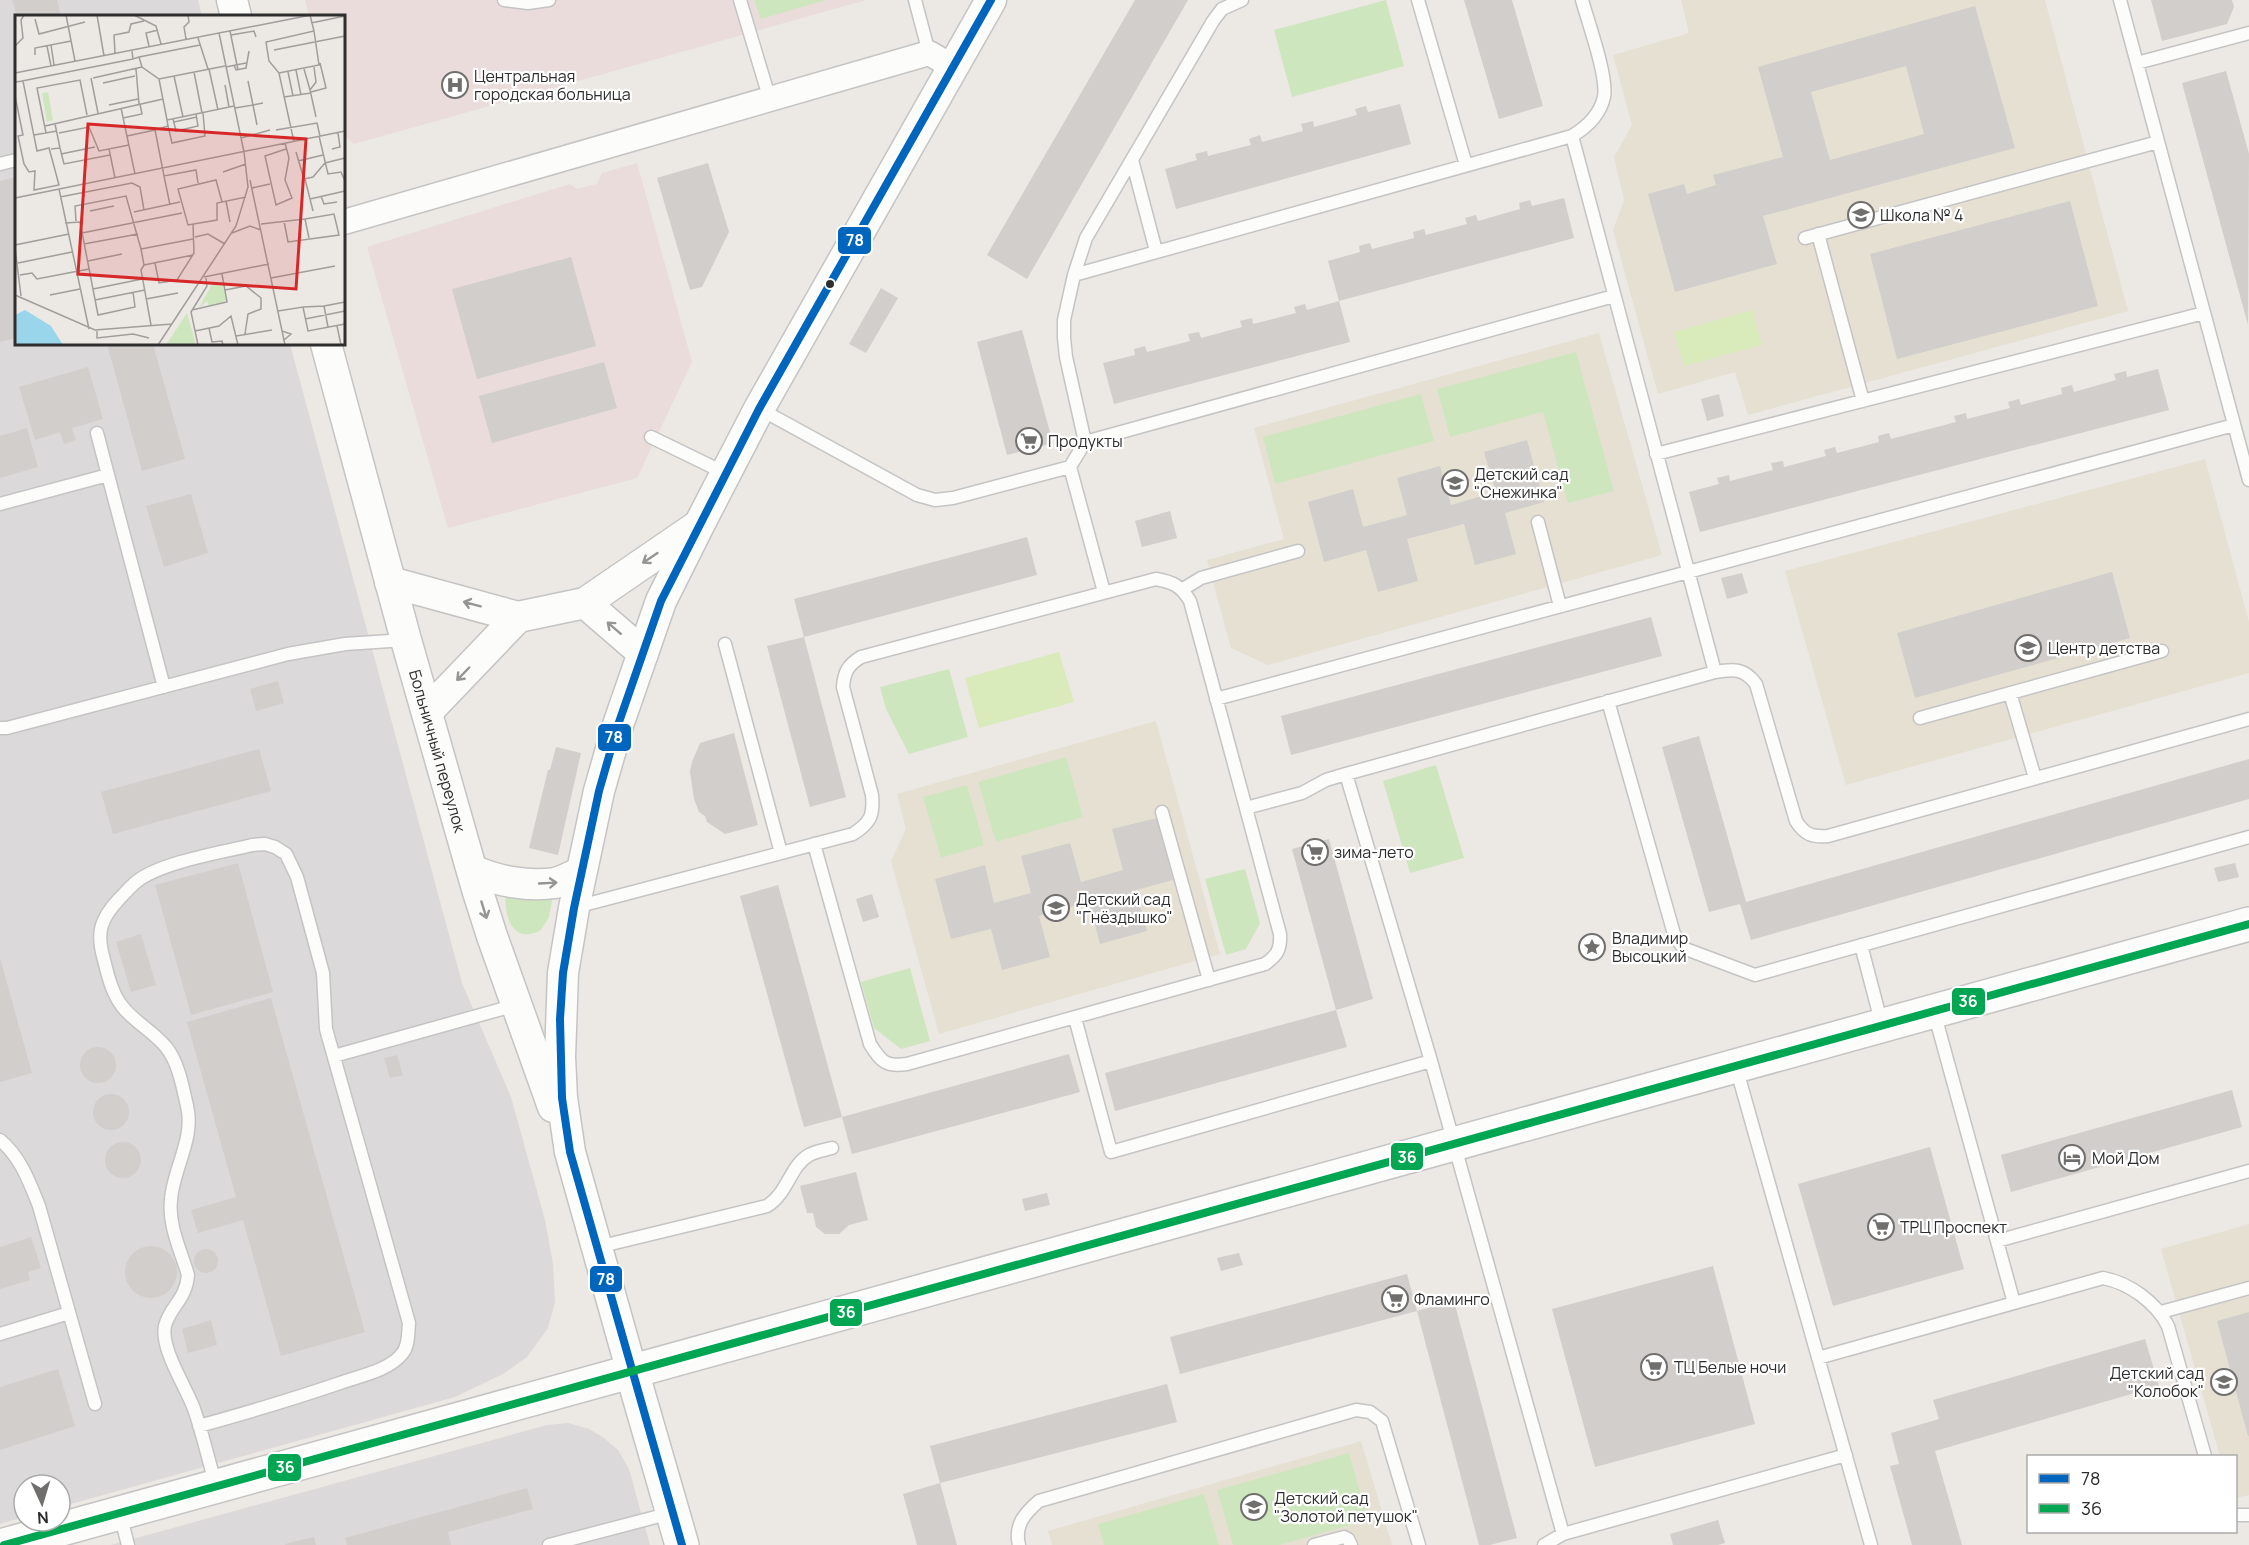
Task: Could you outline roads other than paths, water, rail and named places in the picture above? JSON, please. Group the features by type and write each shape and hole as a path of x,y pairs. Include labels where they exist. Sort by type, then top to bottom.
{"main road":[{"path":"4,1545 2249,924"},
{"path":"632,1372 682,1545"}],"street":[{"path":"232,0 236,15"},
{"path":"632,1372 570,1152 562,1098 560,1019 563,973 581,872 599,791 614,736 661,602 699,525 941,60 991,0"},
{"path":"345,222 770,100 941,60"},
{"name":"Больничный переулок","path":"326,345 406,640 472,870 492,936 570,1152"},
{"path":"390,582 518,617 585,603 699,525"},
{"path":"585,603 643,653"},
{"path":"427,712 518,617"},
{"path":"472,870 489,878 530,883 556,883 581,872"}],"lane":[{"path":"504,0 528,3 549,0"},
{"path":"740,0 770,100"},
{"path":"915,0 941,60"},
{"path":"759,409 917,495 935,500 952,498 1070,467 1085,442 1066,357 1064,320 1074,275 1086,238 1213,21 1222,9 1239,0"},
{"path":"1418,0 1466,165"},
{"path":"1074,275 1572,136 1587,127 1598,112 1604,97 1604,80 1582,0"},
{"path":"2120,0 2249,480"},
{"path":"2137,63 2249,33"},
{"path":"1572,136 1715,672"},
{"path":"1805,238 2158,142"},
{"path":"0,164 15,159"},
{"path":"1132,160 1156,251"},
{"path":"1818,234 1863,400"},
{"path":"1085,442 1614,296"},
{"path":"1656,454 2204,313"},
{"path":"1216,699 2234,425"},
{"path":"97,433 164,687"},
{"path":"651,437 725,473"},
{"path":"1070,467 1104,592"},
{"path":"0,504 108,476"},
{"path":"1538,522 1560,606"},
{"path":"1183,589 1201,578 1298,551"},
{"path":"574,908 814,844 853,834 866,825 874,809 873,795 843,687 844,675 850,664 861,657 1156,579 1172,582 1183,589 1190,600 1280,934 1280,945 1275,957 1265,964 907,1064 892,1066 879,1059 870,1044 814,844"},
{"path":"0,728 288,654 345,644 406,640"},
{"path":"725,644 781,853"},
{"path":"1920,718 2162,651"},
{"path":"1246,808 1302,793 1326,780 1346,774 1715,672 1732,670 1748,673 1756,684 1796,821 1803,833 1815,837 1828,836 2249,719"},
{"path":"2010,693 2035,778"},
{"path":"1608,701 1674,934 1683,948 1755,975 2249,837"},
{"path":"1346,774 1431,1061 1563,1534"},
{"path":"1162,812 1209,980"},
{"path":"199,1426 267,1407 371,1372 391,1363 403,1353 408,1340 409,1323 327,1029 323,973 319,953 292,863 286,854 265,844 252,845 162,868 136,882 112,906 102,922 99,933 100,946 116,997 123,1008 167,1048 173,1059 188,1108 187,1137 171,1198 171,1214 188,1275 183,1296 165,1325 165,1335 169,1351 195,1411 199,1426 216,1487"},
{"path":"1861,945 1882,1026"},
{"path":"334,1056 516,1005"},
{"path":"1934,1011 2014,1303"},
{"path":"1075,1018 1111,1152 1431,1061"},
{"path":"1735,1067 1871,1545"},
{"path":"0,1140 12,1150 31,1185 39,1206 95,1404"},
{"path":"597,1247 767,1206 781,1194 801,1161 808,1156 832,1148"},
{"path":"1997,1241 2249,1171"},
{"path":"1818,1358 2103,1278 2116,1281 2151,1302 2161,1312 2168,1326 2205,1455"},
{"path":"2161,1312 2249,1288"},
{"path":"0,1334 69,1313"},
{"path":"1019,1545 1018,1527 1026,1512 1039,1501 1356,1410 1370,1412 1382,1421 1419,1545"},
{"path":"1544,1545 1563,1534 1846,1455"},
{"path":"549,1545 673,1512"},
{"path":"120,1513 128,1545"},
{"path":"1314,1545 1344,1538 1348,1539 1351,1545"}],"place":[{"name":"Центральная городская больница","path":"455,85"},
{"name":"Школа № 4","path":"1861,215"},
{"name":"Продукты","path":"1029,441"},
{"name":"Детский сад \"Снежинка\"","path":"1455,483"},
{"name":"Центр детства","path":"2028,648"},
{"name":"зима-лето","path":"1315,852"},
{"name":"Детский сад \"Гнёздышко\"","path":"1056,908"},
{"name":"Владимир Высоцкий","path":"1592,947"},
{"name":"Мой Дом","path":"2072,1158"},
{"name":"ТРЦ Проспект","path":"1881,1227"},
{"name":"Фламинго","path":"1395,1299"},
{"name":"ТЦ Белые ночи","path":"1654,1367"},
{"name":"Детский сад \"Колобок\"","path":"2224,1382"},
{"name":"Детский сад \"Золотой петушок\"","path":"1254,1507"}]}
